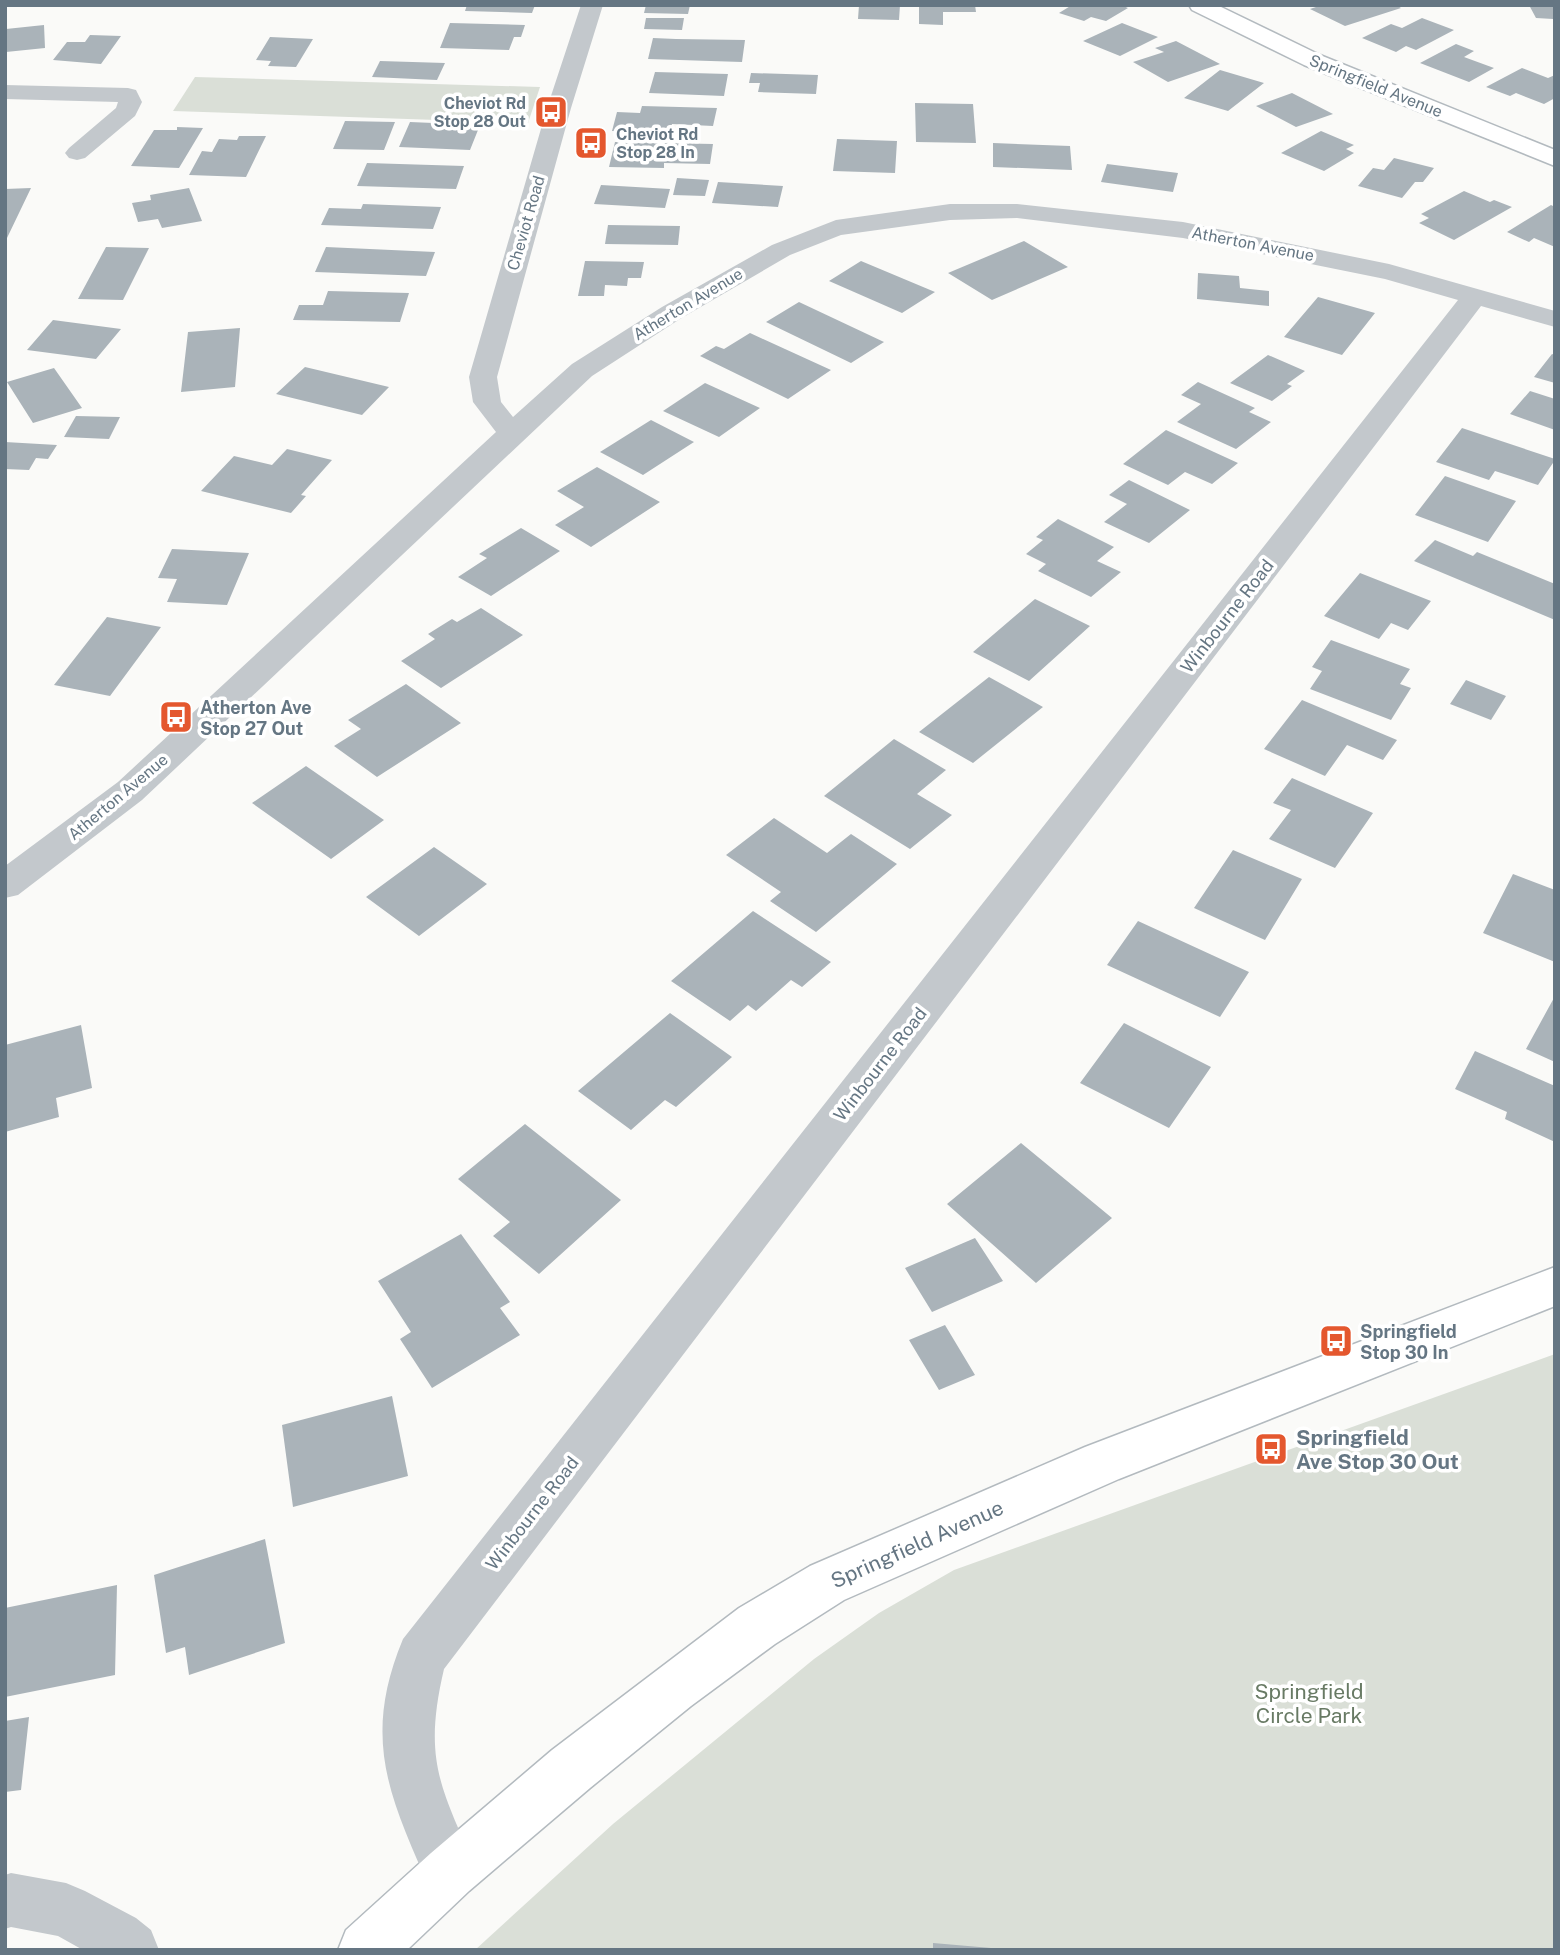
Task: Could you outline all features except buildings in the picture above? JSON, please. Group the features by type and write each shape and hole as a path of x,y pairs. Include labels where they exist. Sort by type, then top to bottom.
{"street":[{"name":"Cheviot Road","path":"513,432 494,414 483,398 482,377 558,108 593,5"},
{"name":"Springfield Avenue","path":"1200,5 1312,60 1555,159"},
{"path":"5,92 128,94 130,102 127,111 77,153"},
{"name":"Atherton Avenue","path":"5,885 130,791 513,432 583,370 714,286 806,238 836,228 868,222 981,210 1086,217 1183,230 1389,272 1555,318"},
{"name":"Winbourne Road","path":"450,1872 417,1799 408,1752 410,1708 421,1657 1476,295"},
{"name":"Springfield Avenue","path":"366,1950 450,1872 571,1769 757,1626 827,1583 1102,1463 1555,1286"},
{"path":"5,1902 12,1900 66,1910 116,1938 131,1950"}],"green space":[{"path":"195,77 540,87 528,123 173,111"},
{"name":"Springfield Circle Park","path":"1555,1354 1555,1950 475,1950 613,1824 814,1659 879,1613 954,1570"}],"place":[{"name":"Cheviot Rd Stop 28 Out","path":"551,112"},
{"name":"Cheviot Rd Stop 28 In","path":"591,143"},
{"name":"Atherton Ave Stop 27 Out","path":"176,717"},
{"name":"Springfield Stop 30 In","path":"1336,1341"},
{"name":"Springfield Ave Stop 30 Out","path":"1271,1449"}]}
